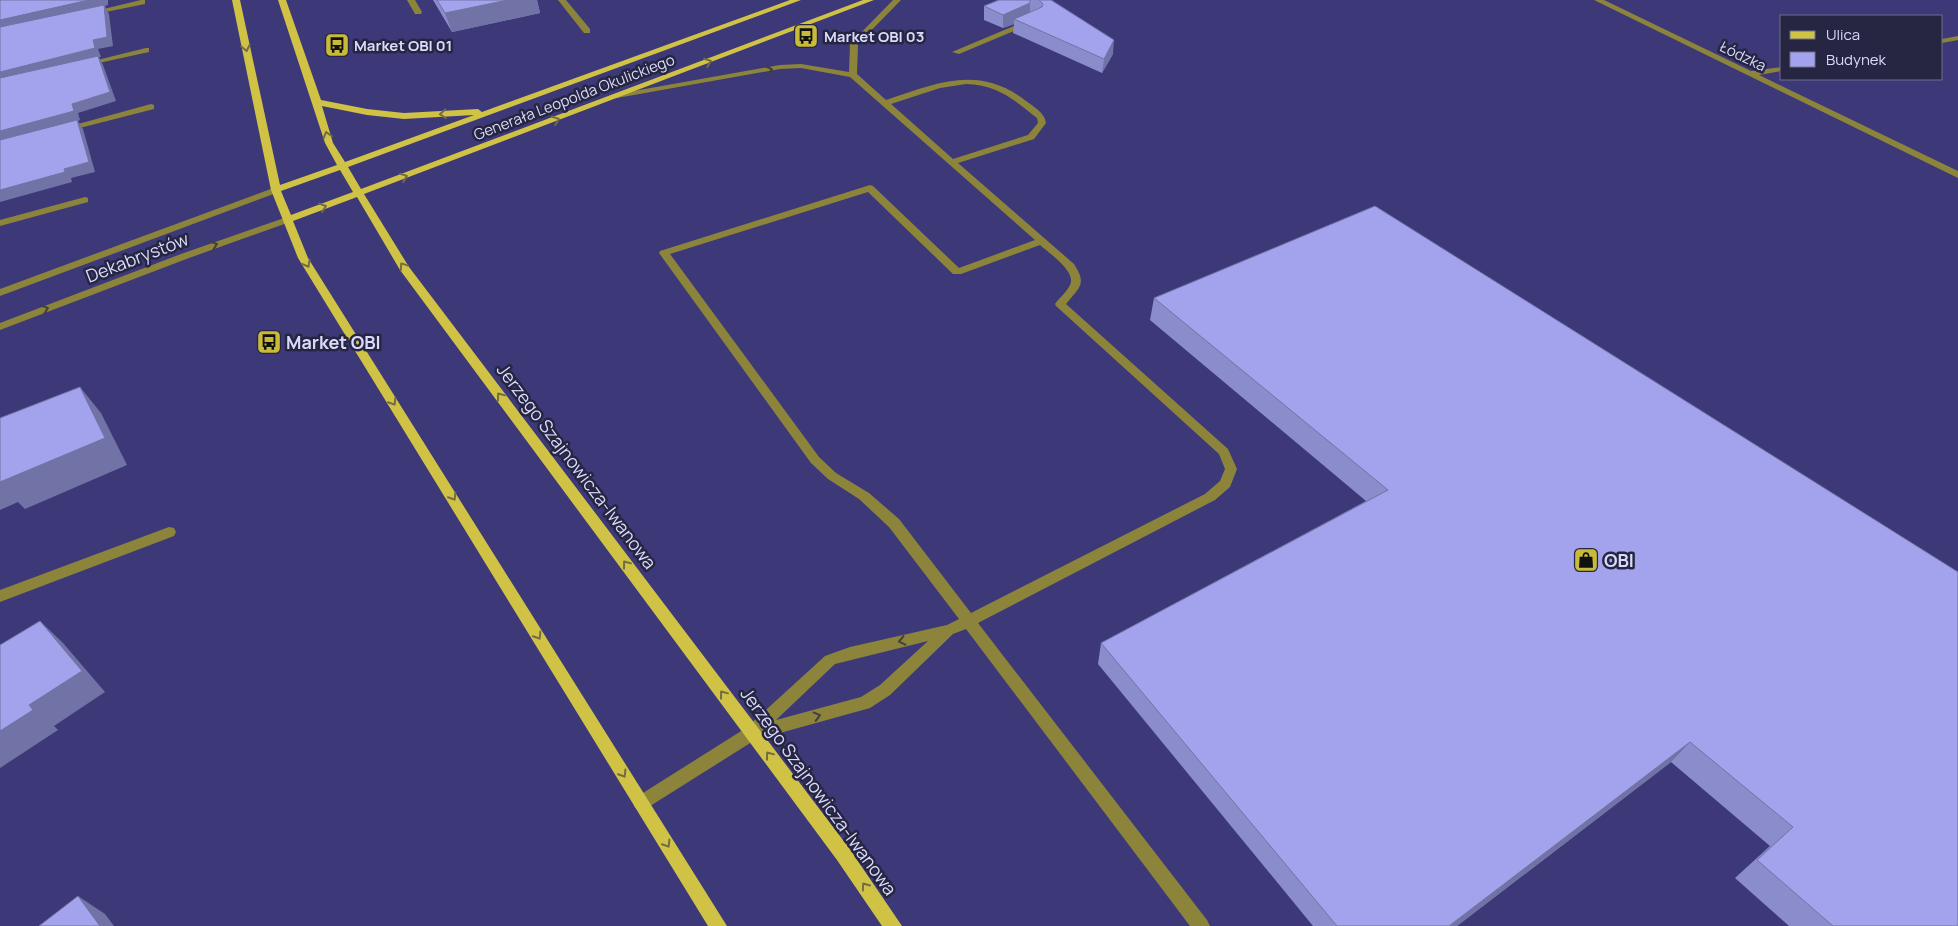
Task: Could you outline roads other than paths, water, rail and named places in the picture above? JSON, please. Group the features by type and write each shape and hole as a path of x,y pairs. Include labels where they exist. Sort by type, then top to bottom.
{"main road":[{"path":"236,0 276,190 303,258 433,464 718,926"},
{"name":"Jerzego Szajnowicza-Iwanowa","path":"282,0 329,143 404,268 752,733 893,926"},
{"name":"Generała Leopolda Okulickiego","path":"276,190 797,0"},
{"name":"Generała Leopolda Okulickiego","path":"287,220 359,195 870,0"},
{"path":"317,102 367,112 404,116 492,112"}],"street":[{"path":"411,0 418,12"},
{"path":"562,0 587,31"},
{"path":"853,75 852,57 854,44 897,0"},
{"name":"Łódzka","path":"1598,0 1958,175"},
{"path":"85,14 142,2"},
{"path":"956,52 1037,19 1033,15"},
{"path":"1943,41 1958,38"},
{"path":"73,67 146,50"},
{"path":"618,96 801,66 853,75 1070,266 1077,277 1076,285 1060,304 1224,452 1231,469 1225,484 1210,497 969,621 950,630 850,652 830,660 752,733 641,803"},
{"path":"1750,74 1780,69"},
{"path":"884,103 956,82 972,82 992,85 1005,90 1041,117 1042,123 1031,137 952,162"},
{"path":"57,131 151,106"},
{"path":"1041,241 958,272 870,188 664,253 814,460 832,476 864,496 894,523 1201,926"},
{"name":"Dekabrystów","path":"0,293 276,190"},
{"path":"0,223 85,200"},
{"name":"Dekabrystów","path":"0,327 208,247 287,220"},
{"path":"0,596 169,532"},
{"path":"752,733 865,704 885,690 950,630"}],"place":[{"name":"Market OBI 03","path":"806,36"},
{"name":"Market OBI 01","path":"337,45"},
{"name":"Market OBI","path":"269,342"},
{"name":"OBI","path":"1586,560"}]}
